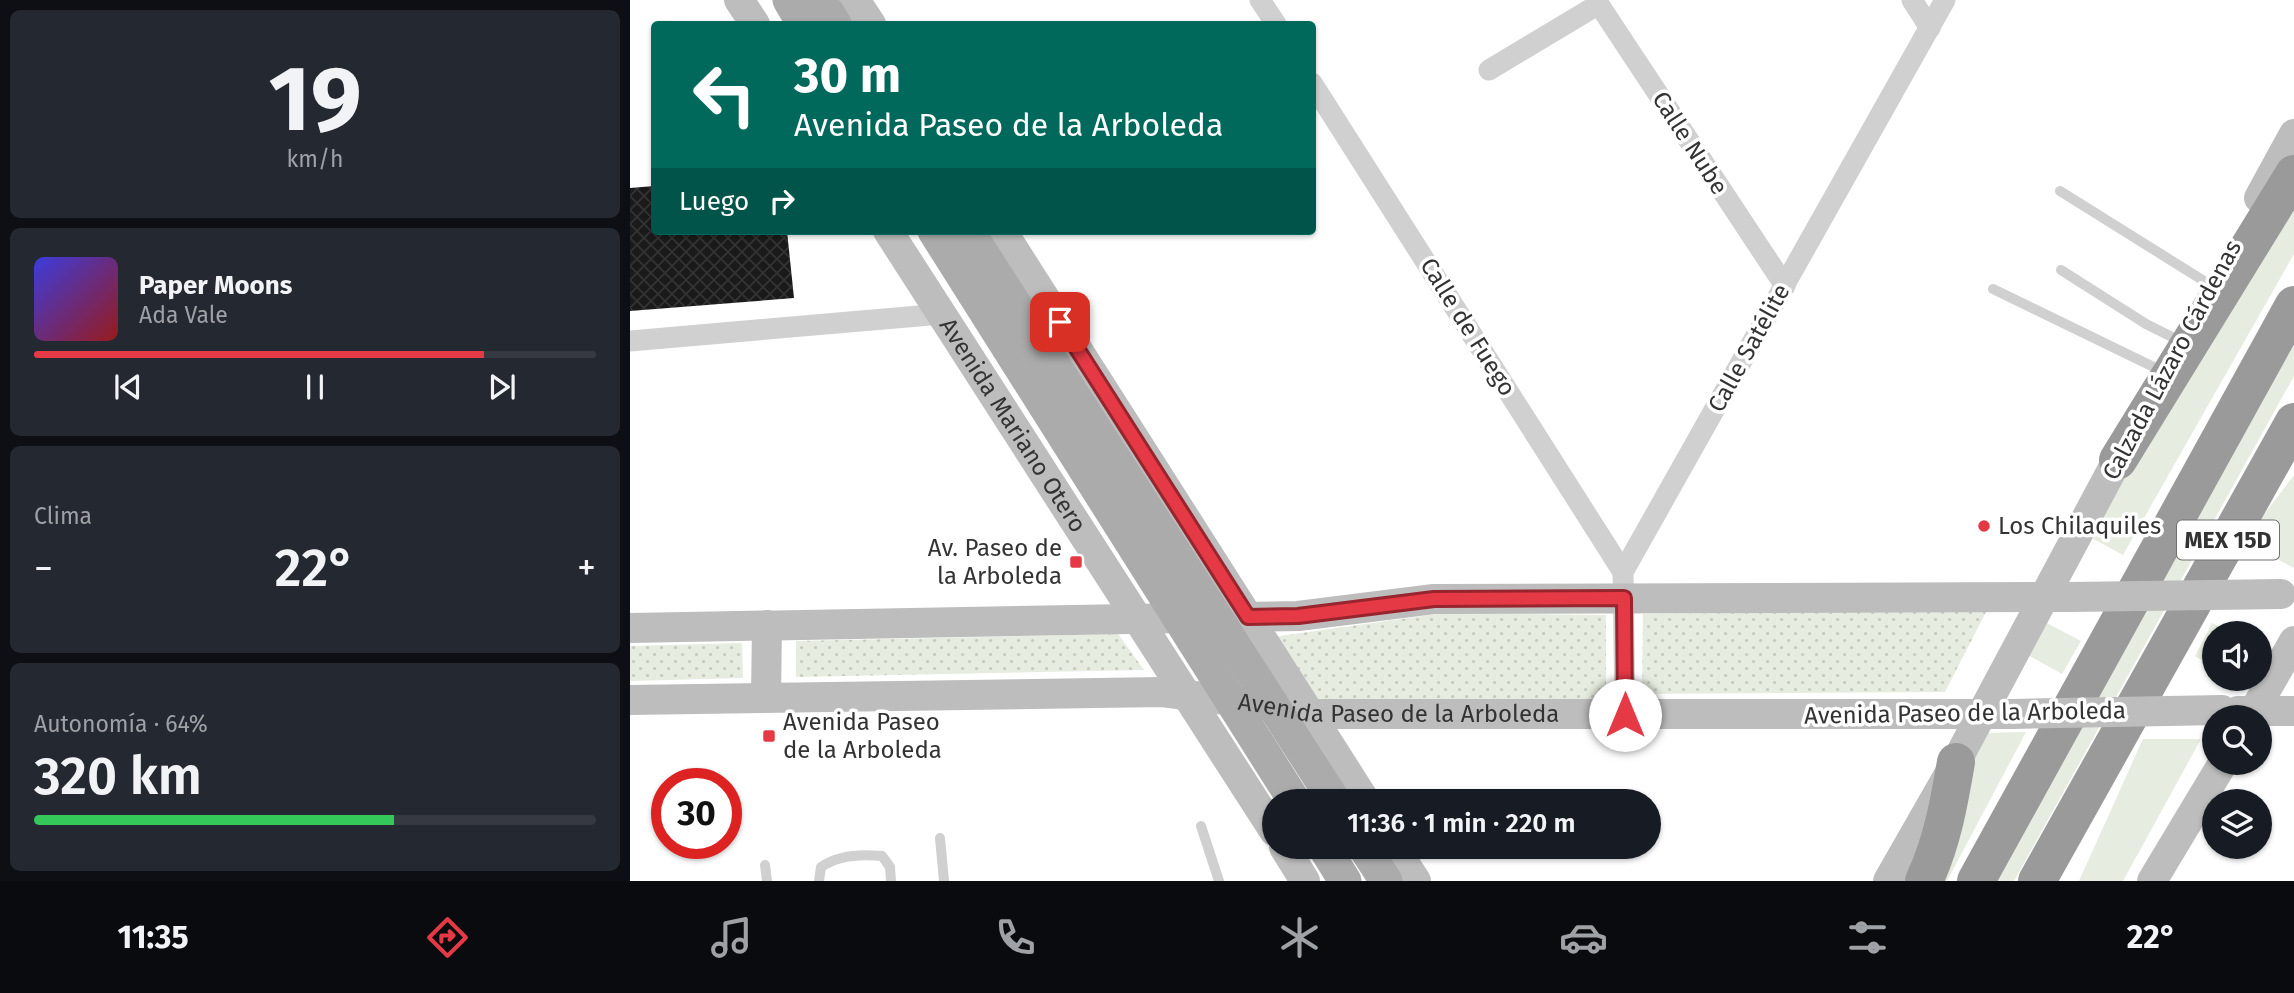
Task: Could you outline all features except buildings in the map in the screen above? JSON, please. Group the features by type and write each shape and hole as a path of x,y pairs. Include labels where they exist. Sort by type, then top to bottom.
{"highway":[{"path":"2118,460 2294,174"},
{"name":"MEX 15D","path":"1976,881 2294,305"},
{"name":"MEX 15D","path":"2038,881 2161,656 2294,422"},
{"path":"2246,510 2294,438"},
{"path":"2062,881 2161,656"},
{"path":"1924,881 1935,859 1945,822 1956,762"}],"main road":[{"path":"801,9 828,21"},
{"name":"Avenida Mariano Otero","path":"937,235 1287,789"},
{"path":"971,235 1327,789"},
{"path":"1331,859 1345,881"},
{"path":"1372,859 1386,881"}],"street":[{"path":"739,0 753,21"},
{"path":"855,0 869,21"},
{"path":"1260,0 1274,21"},
{"path":"1912,0 1930,28"},
{"name":"Calle Satélite","path":"1624,585 1785,286 1945,0"},
{"path":"1489,70 1597,2"},
{"name":"Calle Nube","path":"1597,2 1785,286"},
{"name":"Calle de Fuego","path":"1316,89 1624,585"},
{"name":"Calzada Lázaro Cárdenas","path":"1888,881 1981,715 2057,596 2118,460 2294,134"},
{"name":"Avenida Mariano Otero","path":"891,235 1262,812"},
{"path":"1005,235 1358,789"},
{"path":"630,341 942,313"},
{"path":"1624,585 1625,715"},
{"path":"630,628 1298,616 1434,599 1624,585 2057,596 2288,594"},
{"path":"1205,617 1314,789"},
{"path":"766,697 767,625"},
{"path":"2258,705 2294,641"},
{"name":"Avenida Paseo de la Arboleda","path":"630,700 1186,693 1311,714 1981,715 2202,710"},
{"name":"Avenida Paseo de la Arboleda","path":"2272,712 2294,710"},
{"path":"2152,881 2216,775"},
{"path":"1291,859 1305,881"},
{"path":"1361,859 1376,881"},
{"path":"1402,859 1416,881"}],"lane":[{"path":"2060,191 2212,286"},
{"path":"2061,270 2146,324 2182,342"},
{"path":"1993,289 2165,372"},
{"path":"1201,826 1219,881"},
{"path":"940,838 944,881"},
{"path":"820,881 821,867 833,859 872,855 882,856 890,867 891,881"},
{"path":"765,865 767,881"}],"shaded area":[{"path":"2294,202 2294,254 2123,555 2088,536"},
{"path":"2294,343 2294,376 2014,881 1996,881"},
{"path":"2294,475 2294,568 2244,541"},
{"path":"1987,610 1945,692 1642,694 1643,614"},
{"path":"1444,613 1606,615 1606,700 1315,701 1273,637"},
{"path":"2043,621 2081,641 2062,674 2026,654"},
{"path":"1118,634 1144,670 796,677 796,641"},
{"path":"2202,642 2202,660 2195,656"},
{"path":"742,643 743,678 630,681 630,646"},
{"path":"2026,732 1947,881 1937,881 1981,733"},
{"path":"2143,739 2201,739 2123,881 2079,881"}],"place":[{"name":"Los Chilaquiles","path":"1984,526"},
{"name":"Av. Paseo de la Arboleda","path":"1076,562"},
{"name":"Avenida Paseo de la Arboleda","path":"769,736"}],"route":[{"path":"1060,322 1248,617 1298,616 1434,599 1624,598 1625,715"}]}
